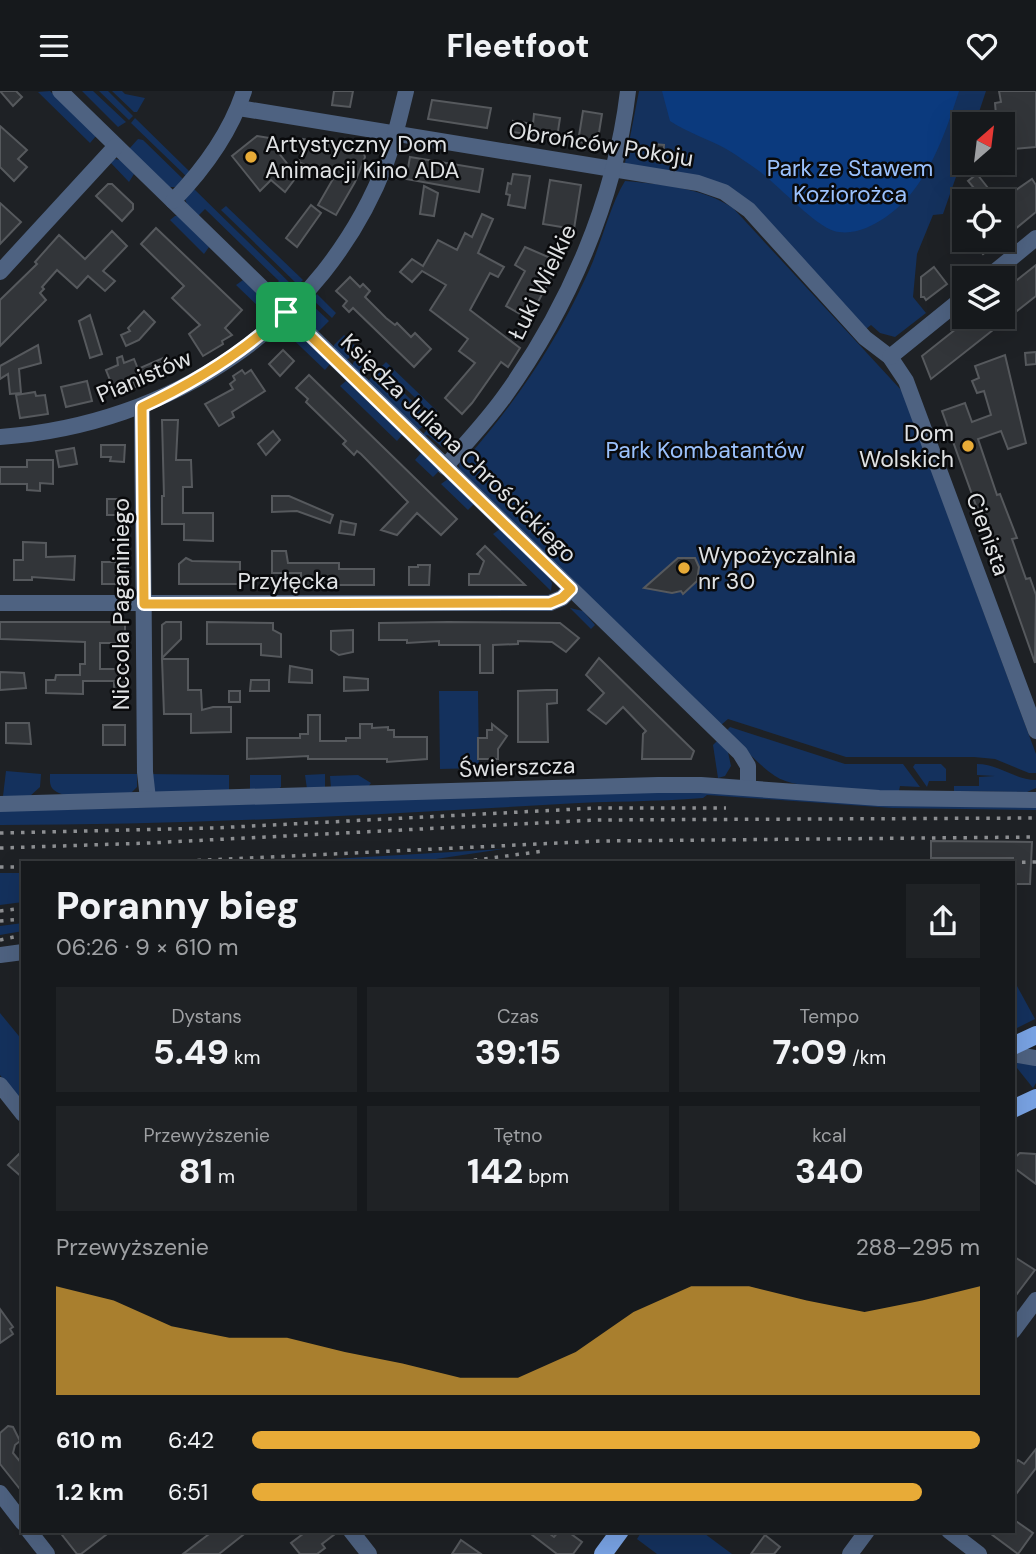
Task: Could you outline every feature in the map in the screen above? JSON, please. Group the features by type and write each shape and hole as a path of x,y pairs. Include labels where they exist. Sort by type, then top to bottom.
{"main road":[{"path":"1015,1045 1036,1035"},
{"path":"1015,1108 1036,1098"},
{"path":"603,1554 619,1533"}],"street":[{"name":"Księdza Juliana Chrościckiego","path":"60,91 744,758 749,770 748,788"},
{"path":"173,201 213,155 239,109 244,91"},
{"name":"Pianistów","path":"0,437 66,429 142,407 192,383 253,343 320,275 353,229 379,180 396,134 406,91"},
{"name":"Łuki Wielkie","path":"445,467 503,398 544,335 583,257 613,169 628,91"},
{"name":"Obrońców Pokoju","path":"239,109 698,183 724,192 762,223 865,338 890,357"},
{"path":"0,272 116,146"},
{"path":"1002,266 1036,238"},
{"path":"890,357 952,307"},
{"name":"Cienista","path":"890,357 918,406 1036,731"},
{"name":"Niccola Paganiniego","path":"142,407 145,772 148,799"},
{"name":"Przyłęcka","path":"0,603 550,603 562,598 571,589"},
{"name":"Świerszcza","path":"0,804 658,785 879,797 1036,800"},
{"path":"0,955 21,952"},
{"path":"1015,1053 1036,1058"},
{"path":"0,1085 21,1111"},
{"path":"1015,1328 1036,1300"},
{"path":"0,1493 21,1520"},
{"path":"31,1533 47,1554"},
{"path":"353,1533 369,1554"},
{"path":"850,1554 866,1533"},
{"path":"952,1533 979,1554"}],"green space":[{"path":"50,91 96,136 90,143 38,92"},
{"path":"82,91 93,91 126,122 118,127"},
{"path":"99,91 108,91 133,116 129,120"},
{"path":"112,91 145,98 137,112 134,112"},
{"name":"Park ze Stawem Koziorożca","path":"639,91 986,91 979,112 952,112 952,175 957,175 943,214 933,215 917,254 913,297 926,313 895,337 880,333 871,325 866,329 744,197 630,168 625,163"},
{"path":"135,118 189,171 188,178 131,123"},
{"path":"138,139 143,140 185,181 175,187 169,187 129,149"},
{"path":"120,160 134,174 129,182 110,162"},
{"name":"Park Kombatantów","path":"625,181 695,191 733,208 902,391 1036,754 1036,773 1029,773 995,759 974,757 846,757 728,719 721,725 460,470 459,464 463,456 467,458 502,415 534,371 562,324 592,264"},
{"path":"192,187 295,288 290,294 285,294 275,285 279,281 205,209 198,216 187,204 185,199"},
{"path":"226,206 303,280 298,285 221,210"},
{"path":"175,216 209,247 204,254 170,220"},
{"path":"243,280 268,304 263,311 236,285"},
{"path":"317,294 336,313 332,318 312,299"},
{"path":"307,300 329,321 319,331 300,313"},
{"path":"286,324 330,364 325,370 279,326"},
{"path":"344,335 358,349 348,359 334,349 334,345"},
{"path":"363,353 375,365 365,375 353,366"},
{"path":"386,362 437,411 433,415 382,366"},
{"path":"379,369 430,418 420,429 416,429 370,383 369,380"},
{"path":"346,381 402,435 397,441 340,386"},
{"path":"435,422 453,440 448,446 442,447 428,435 424,436"},
{"path":"421,453 440,470 433,477 415,460"},
{"path":"448,479 474,504 468,510 441,484"},
{"path":"500,529 549,578 552,583 551,591 493,534"},
{"path":"570,608 583,611 595,625 591,629"},
{"path":"439,691 478,691 479,768 440,769"},
{"path":"730,727 845,764 903,764 920,787 900,786 899,791 853,790 785,781 756,760 726,731"},
{"path":"717,741 728,752 731,766 725,776 718,778 713,745"},
{"path":"915,764 941,764 946,769 946,781 929,781 927,787 913,767"},
{"path":"977,764 1036,780 1036,788 1027,792 954,791 954,786 979,786 979,777 995,776 977,775"},
{"path":"6,771 41,774 40,787 30,796 3,796"},
{"path":"50,774 137,774 137,787 129,795 68,795 52,788"},
{"path":"148,774 229,775 229,792 158,794 154,791"},
{"path":"325,774 325,788 307,789 305,775"},
{"path":"250,775 281,775 281,787 277,790 250,790"},
{"path":"358,775 371,783 368,787 331,788 330,776"},
{"path":"663,791 1036,807 1036,810 892,808 707,795 703,798 280,819 0,825 0,810"},
{"path":"503,849 422,861 297,861"},
{"path":"0,873 21,873 21,902 0,905"},
{"path":"21,923 21,931 0,935 0,926"},
{"path":"1017,986 1035,1019 1015,1029"},
{"path":"0,1013 21,1039 21,1101 0,1075"},
{"path":"1021,1061 1036,1066 1036,1083 1033,1088 1015,1066 1015,1062"},
{"path":"641,1533 704,1533 732,1554 657,1554 637,1539"}],"shaded area":[{"path":"662,91 959,91 937,152 915,189 885,218 866,228 846,232 834,231 806,213 767,177 740,157 670,121"}],"building":[{"path":"0,91 16,91 22,97 13,106"},
{"path":"334,91 353,91 350,107 332,105"},
{"path":"999,91 1036,91 1036,147 1015,149 1015,112 996,112 995,103 1001,102"},
{"path":"432,100 491,108 487,128 428,119"},
{"path":"583,111 602,114 597,145 578,142"},
{"path":"534,114 560,118 557,138 512,132 513,121 533,124"},
{"path":"0,126 27,150 18,159 27,167 14,181 0,167"},
{"path":"257,136 276,139 274,147 297,176 285,192 271,180 260,191 232,156"},
{"path":"303,139 363,151 365,157 355,182 336,215 318,205 333,179 299,162"},
{"path":"653,144 664,145 663,158 651,156"},
{"path":"410,157 483,169 479,192 406,179"},
{"path":"513,174 530,176 525,208 508,205 510,195 506,194"},
{"path":"978,175 989,189 975,189 968,181"},
{"path":"1032,179 1036,185 1036,212 1015,229 1015,191"},
{"path":"550,180 581,185 574,229 543,224"},
{"path":"108,184 112,184 133,204 133,209 122,221 96,196"},
{"path":"424,186 438,193 434,216 420,214"},
{"path":"0,203 21,222 0,244"},
{"path":"311,205 321,213 297,247 286,238"},
{"path":"482,214 493,219 478,253 504,267 498,277 490,273 470,310 520,348 508,367 501,362 462,414 445,398 475,363 459,351 468,339 430,310 446,285 422,271 412,282 400,272 412,259 423,266 438,240 457,250 465,233 472,237"},
{"path":"156,228 242,310 225,328 232,335 203,356 189,334 200,325 172,298 184,286 141,244"},
{"path":"112,231 127,246 103,271 115,281 105,291 88,276 77,288 57,270 42,287 44,289 40,293 46,300 0,346 0,300 37,264 35,262 59,235 85,259"},
{"path":"525,247 555,260 553,264 557,266 529,319 506,306 525,271 515,265"},
{"path":"1036,265 1036,296 1015,313 1015,282"},
{"path":"934,267 947,284 926,300 921,297 921,277"},
{"path":"350,277 360,287 363,284 370,291 365,297 386,318 395,325 397,323 411,337 415,333 431,349 414,367 353,308 349,312 343,306 347,301 336,291"},
{"path":"144,311 155,322 139,340 126,346 121,335 130,331 128,328"},
{"path":"90,315 102,354 90,358 79,321"},
{"path":"956,329 994,329 931,379 922,356"},
{"path":"38,345 41,363 19,369 21,393 10,394 8,374 0,379 0,366"},
{"path":"283,350 294,361 280,376 269,364"},
{"path":"1036,352 1036,364 1026,365 1025,353"},
{"path":"1005,355 1026,443 1008,449 1001,431 978,439 997,495 1000,494 1017,538 1012,539 1026,579 1030,578 1036,595 1035,663 986,524 983,525 942,411 965,403 972,422 991,415 984,391 977,393 972,381 979,378 975,366"},
{"path":"122,356 124,363 134,359 138,369 163,358 169,372 133,383 135,387 124,392 123,386 114,390 106,370 118,365 117,358"},
{"path":"242,370 245,374 251,370 265,391 232,412 234,417 219,426 205,404 233,389 230,384 235,380 233,376"},
{"path":"309,375 457,519 441,535 417,513 397,535 381,530 408,502 361,454 357,451 354,455 343,444 346,441 306,402 308,399 296,388"},
{"path":"87,381 92,401 66,407 61,387"},
{"path":"35,392 36,396 45,395 48,414 20,418 16,395"},
{"path":"162,420 178,420 176,460 191,460 192,487 183,487 183,513 213,513 213,541 184,540 184,524 162,524"},
{"path":"273,431 280,440 266,455 258,444"},
{"path":"101,445 125,445 124,462 110,461 111,457 101,457"},
{"path":"74,448 77,464 59,467 56,451"},
{"path":"27,460 53,460 53,484 40,483 40,491 27,490 27,484 0,484 0,467 27,467"},
{"path":"272,496 289,496 333,515 330,523 297,511 272,512"},
{"path":"107,499 124,499 124,515 107,515"},
{"path":"341,521 356,524 354,535 339,533"},
{"path":"23,542 46,543 46,557 75,556 74,580 32,577 32,580 14,580 14,560 23,560"},
{"path":"485,546 525,585 469,585 469,574 479,574 484,561 477,554"},
{"path":"272,551 286,551 288,563 339,563 339,569 374,569 374,585 301,585 301,573 272,573"},
{"path":"186,558 192,561 240,562 240,584 179,584 179,564"},
{"path":"678,558 695,558 699,567 697,581 683,594 681,591 672,593 644,588"},
{"path":"102,562 125,562 125,584 102,584"},
{"path":"430,565 429,585 409,585 409,567"},
{"path":"0,622 125,622 125,643 100,643 100,669 125,669 125,694 114,694 114,681 83,681 83,694 46,693 46,680 55,680 56,675 80,675 80,664 85,664 85,642 0,639"},
{"path":"166,622 181,622 181,639 162,658 162,625"},
{"path":"207,622 273,623 273,630 281,634 281,657 261,655 261,644 207,644"},
{"path":"379,623 560,623 579,638 566,652 552,642 518,641 518,644 493,645 493,673 480,673 480,645 379,640"},
{"path":"353,630 353,652 339,655 331,650 331,631"},
{"path":"599,658 694,751 691,759 642,759 643,734 646,731 623,707 606,724 588,710 604,693 586,675"},
{"path":"162,659 188,659 188,690 201,690 202,710 231,707 231,732 191,733 191,714 164,714"},
{"path":"290,666 312,670 312,683 289,682"},
{"path":"0,672 24,673 26,688 0,690"},
{"path":"344,677 368,679 368,690 344,691"},
{"path":"251,680 269,680 269,691 250,691"},
{"path":"557,690 557,703 547,704 548,742 518,742 518,691"},
{"path":"229,691 240,691 240,702 229,702"},
{"path":"308,715 320,715 320,741 360,738 360,724 372,724 372,728 388,727 388,730 394,730 394,737 427,737 427,759 387,762 387,759 308,759 308,756 247,759 247,738 300,738 300,734 308,734"},
{"path":"6,723 29,723 31,744 6,743"},
{"path":"492,724 507,736 498,749 498,759 478,759 478,738 487,738 487,730 492,730"},
{"path":"103,725 125,725 125,745 103,745"},
{"path":"931,841 1032,842 1030,884 1015,884 1013,858 931,858"},
{"path":"21,1152 21,1176 8,1165"},
{"path":"1020,1153 1036,1154 1036,1184 1015,1168 1015,1157"},
{"path":"1015,1257 1035,1270 1015,1296"},
{"path":"0,1309 13,1327 10,1329 13,1334 0,1343"},
{"path":"8,1426 13,1427 20,1441 15,1445 13,1453 21,1463 21,1490 0,1464 0,1433"},
{"path":"1036,1449 1036,1468 1015,1495 1015,1464 1018,1460 1024,1464"},
{"path":"1015,1520 1033,1533 1018,1554 990,1533 1015,1533"},
{"path":"61,1533 108,1533 81,1554 77,1554"},
{"path":"210,1533 245,1533 219,1554 183,1554"},
{"path":"304,1533 336,1533 322,1544 325,1548 317,1554 300,1554 291,1543"},
{"path":"530,1533 549,1533 554,1537 557,1533 570,1533 582,1542 573,1554 557,1554"},
{"path":"765,1535 780,1547 774,1554 751,1554"},
{"path":"461,1540 481,1554 452,1554"}],"railway":[{"path":"0,833 214,828 597,808 726,808"},
{"path":"0,848 596,820 1036,818"},
{"path":"186,861 601,841 1036,837"},
{"path":"468,861 544,851"},
{"path":"1015,862 1036,862"},
{"path":"0,867 21,867"},
{"path":"0,911 21,908"},
{"path":"0,921 21,919"},
{"path":"0,940 21,935"}],"place":[{"name":"Artystyczny Dom Animacji Kino ADA","path":"251,157"},
{"name":"Dom Wolskich","path":"968,446"},
{"name":"Wypożyczalnia nr 30","path":"684,568"}],"route":[{"path":"286,312 571,589 566,595 550,603 144,604 142,407 172,394 230,360 286,312"}]}
